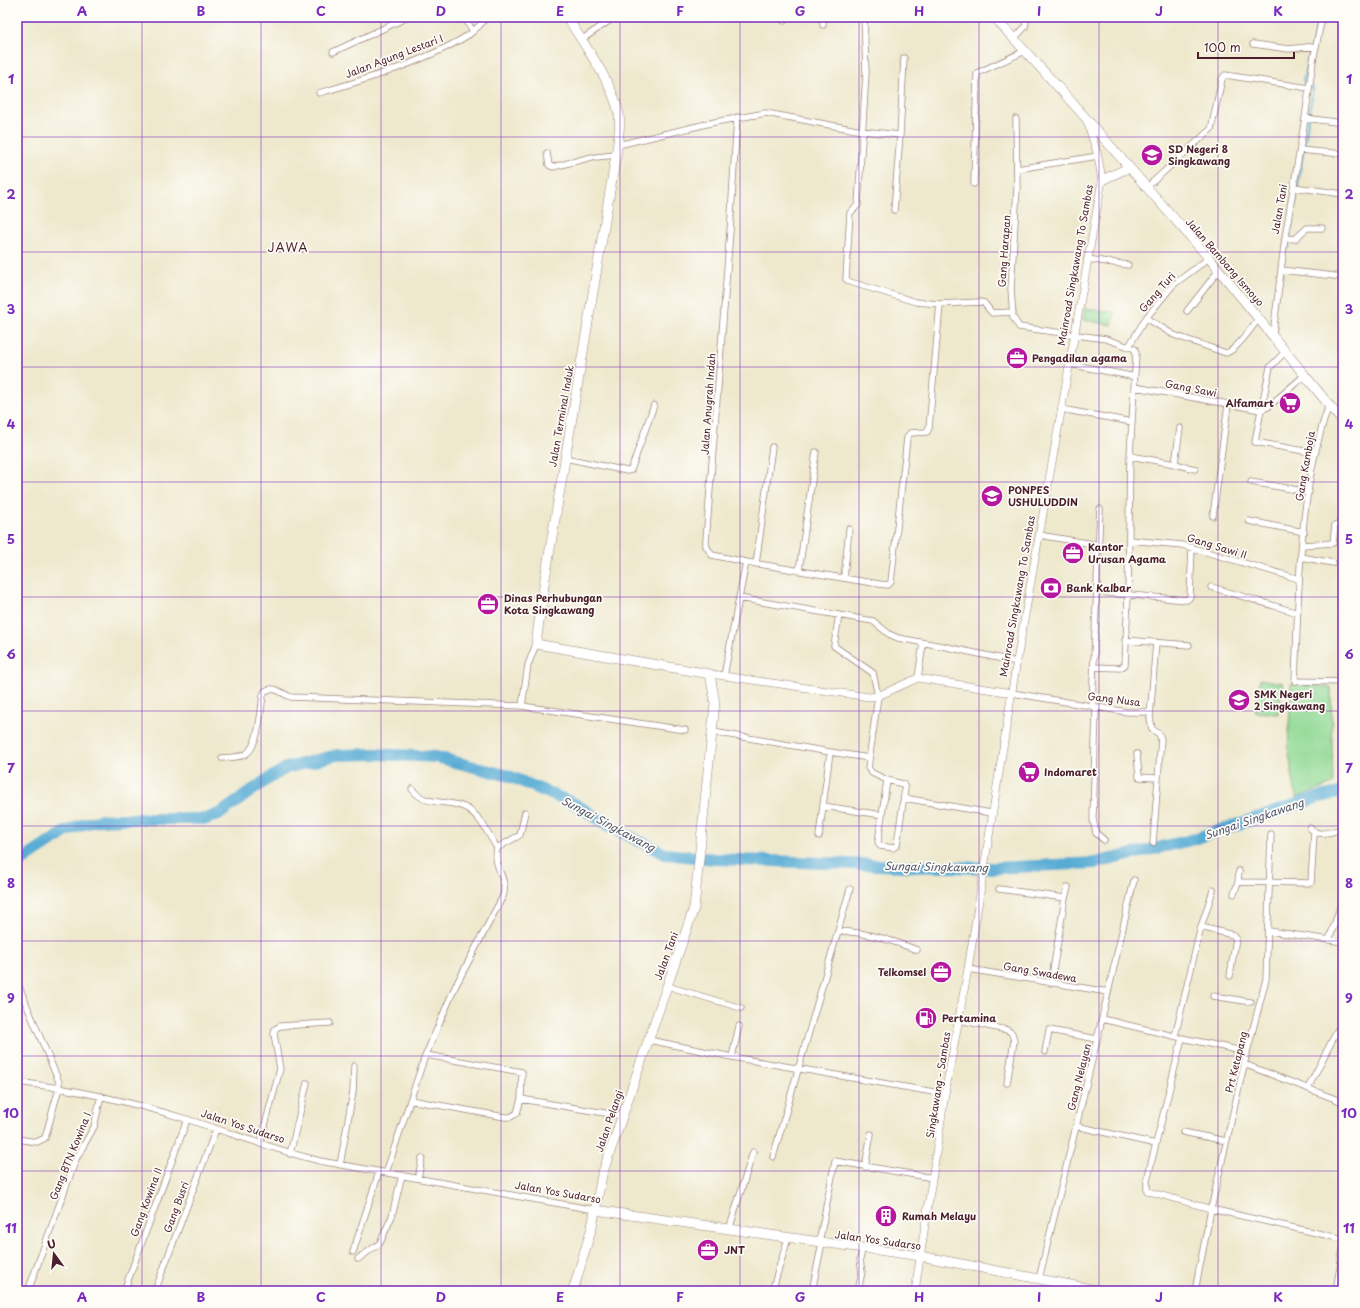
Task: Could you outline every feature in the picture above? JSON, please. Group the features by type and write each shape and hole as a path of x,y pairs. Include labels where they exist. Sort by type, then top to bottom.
{"main road":[{"name":"Jalan Terminal Induk","path":"536,644 544,585 617,150 620,118 617,106 607,83 567,17"},
{"name":"Mainroad Singkawang To Sambas","path":"994,17 1017,36 1025,51 1086,119"},
{"name":"Jalan Bambang Ismoyo","path":"1086,119 1209,258 1259,318 1273,331 1286,351 1343,422"},
{"path":"1102,180 1128,168"},
{"path":"536,644 710,674"},
{"name":"Jalan Tani","path":"648,1040 694,908 715,703 710,674"},
{"name":"Jalan Pelangi","path":"595,1210 602,1175 648,1040"},
{"path":"573,1291 592,1227 595,1210"},
{"name":"Jalan Yos Sudarso","path":"595,1210 920,1256 1102,1291"}],"street":[{"path":"333,52 408,17"},
{"path":"464,17 473,31"},
{"name":"Jalan Agung Lestari I","path":"319,93 402,65 443,48 473,31 488,17"},
{"path":"581,40 615,17"},
{"path":"822,17 823,25"},
{"path":"864,17 866,73 858,205 850,213 846,278 850,282 916,302 940,304 980,302 984,304 992,313 1013,312"},
{"path":"1017,36 1025,27 1027,17"},
{"name":"Jalan Tani","path":"1273,331 1281,270 1304,150 1307,87 1322,17"},
{"path":"1253,44 1289,49 1316,46"},
{"path":"974,184 977,73 1025,51"},
{"path":"894,210 904,58"},
{"path":"1146,188 1211,129 1222,79 1225,75 1307,87"},
{"path":"547,153 549,165 552,167 737,118 766,113 862,131 900,135"},
{"name":"Jalan Anugrah Indah","path":"737,118 731,217 706,541 709,553 714,557 746,562"},
{"path":"1305,118 1343,123"},
{"name":"Gang Harapan","path":"1016,119 1017,169 1011,289 1013,317 1019,327 1074,334"},
{"name":"Mainroad Singkawang To Sambas","path":"981,882 1017,662 1102,180 1098,156 1086,119"},
{"path":"1304,150 1343,154"},
{"path":"1017,169 1098,156"},
{"path":"1296,187 1343,194"},
{"path":"1288,239 1299,237 1306,228 1322,228"},
{"name":"Gang Turi","path":"1129,346 1146,318 1178,279 1209,258"},
{"path":"1087,259 1128,265"},
{"path":"1187,311 1219,270"},
{"path":"1281,270 1343,277"},
{"path":"724,676 746,562 886,585 890,584 892,580 907,438 910,433 927,432 929,428 940,304"},
{"path":"1146,318 1174,335 1226,354 1236,346 1259,318"},
{"path":"1074,334 1106,339 1129,346 1135,349 1136,354 1130,456 1128,596 1124,666 1094,667"},
{"path":"1286,351 1270,367 1256,443 1315,453"},
{"path":"1069,364 1131,376"},
{"path":"1261,410 1268,407 1305,375"},
{"name":"Gang Sawi","path":"1134,387 1261,410"},
{"path":"1213,516 1228,404"},
{"path":"565,458 627,471 631,470 654,405"},
{"name":"Gang Kamboja","path":"1299,580 1308,492 1321,428 1329,405"},
{"path":"1061,409 1132,422"},
{"path":"1175,464 1180,428"},
{"path":"756,564 772,447"},
{"path":"799,571 816,452"},
{"path":"1130,456 1196,469"},
{"path":"1251,482 1308,492"},
{"path":"1100,509 1094,667 1093,819 1096,834 1104,840"},
{"path":"1249,521 1304,532"},
{"path":"1303,545 1333,544 1335,525 1343,523"},
{"path":"844,578 849,529"},
{"path":"1039,535 1099,545"},
{"name":"Gang Sawi II","path":"1129,540 1171,543 1192,547 1255,568 1299,580"},
{"path":"1097,592 1128,596 1189,600 1192,547"},
{"path":"1301,557 1333,563"},
{"path":"1299,580 1295,681 1343,682"},
{"path":"1212,587 1298,613"},
{"path":"739,598 873,621 889,634 898,638 1017,662"},
{"path":"839,615 834,646 873,673 878,696 869,758 869,771 887,780 903,784 905,788 896,847 878,844 887,780"},
{"path":"1125,640 1189,645"},
{"path":"1150,712 1156,642"},
{"path":"918,678 923,643"},
{"path":"522,706 528,665 536,644"},
{"path":"710,674 855,696 878,696 918,678 1012,693"},
{"path":"222,758 246,754 253,745 265,691 274,688 291,697 522,706 685,730"},
{"name":"Gang Nusa","path":"1012,693 1127,712 1150,712 1152,729 1160,736 1153,843"},
{"path":"713,732 869,758"},
{"path":"819,836 830,752"},
{"path":"1137,754 1139,777 1158,778"},
{"path":"386,1173 426,1055 455,987 503,896 505,884 496,861 497,848 481,822 467,808 426,800 417,796 412,789"},
{"path":"904,798 991,814"},
{"path":"823,806 882,815"},
{"path":"497,848 520,835 525,812"},
{"path":"1310,828 1314,833 1320,834 1343,829"},
{"path":"1238,882 1311,883 1314,833"},
{"name":"Prt Ketapang","path":"1195,1291 1211,1209 1247,1052 1256,1003 1266,979 1269,931 1271,834"},
{"path":"1234,894 1238,882 1239,871"},
{"name":"Gang Nelayan","path":"1039,1279 1134,880"},
{"name":"Singkawang - Sambas","path":"915,1291 945,1094 968,969 981,882"},
{"path":"1051,983 1068,886"},
{"path":"999,888 1065,898"},
{"path":"772,1157 850,889"},
{"path":"1175,1036 1201,927 1213,890"},
{"path":"1329,940 1343,899"},
{"path":"1201,927 1233,935 1236,938 1230,976"},
{"path":"838,931 864,933 895,941 917,950"},
{"path":"1269,931 1343,942"},
{"name":"Gang Swadewa","path":"968,969 1108,992"},
{"path":"17,982 59,1082 59,1088 45,1138 37,1142 17,1139"},
{"path":"667,986 741,1008"},
{"path":"1213,996 1256,1003"},
{"path":"1102,1019 1247,1052"},
{"path":"1308,1088 1343,1019"},
{"path":"959,1020 1012,1032 1014,1041 1006,1083"},
{"path":"260,1144 280,1069 274,1034 275,1029 280,1026 330,1023"},
{"path":"732,1057 739,1026"},
{"path":"1045,1052 1049,1030 1097,1039"},
{"path":"1182,1038 1147,1180 1147,1191 1211,1209 1343,1239"},
{"path":"648,1040 732,1057 945,1094"},
{"path":"410,1100 509,1117 517,1113 521,1098 523,1074 519,1070 426,1055"},
{"path":"1244,1064 1343,1102"},
{"path":"340,1165 353,1098 354,1066"},
{"name":"Jalan Yos Sudarso","path":"17,1082 101,1096 187,1120 290,1154 340,1165 595,1210"},
{"path":"290,1154 307,1083"},
{"name":"Gang BTN Kowina I","path":"28,1291 76,1159 94,1127 101,1096"},
{"path":"521,1098 623,1116"},
{"name":"Gang Kowina II","path":"124,1291 187,1120"},
{"path":"1076,1126 1156,1144"},
{"name":"Gang Busri","path":"155,1291 216,1129"},
{"path":"1183,1132 1226,1141"},
{"path":"865,1166 871,1134"},
{"path":"729,1230 753,1152"},
{"path":"418,1178 422,1158"},
{"path":"812,1291 835,1161 933,1178"},
{"path":"353,1252 379,1172"},
{"path":"358,1259 380,1243 390,1223 402,1175"},
{"path":"772,1291 788,1238"},
{"path":"858,1291 862,1272 860,1260 862,1248"},
{"path":"1336,1291 1343,1249"},
{"path":"747,1289 758,1291"}],"green space":[{"path":"1085,308 1115,312 1112,325 1083,320"},
{"path":"1260,679 1283,683 1278,714 1255,712"},
{"path":"1291,684 1331,687 1333,784 1296,798 1288,748"}],"waterway":[{"path":"1305,85 1303,80 1319,17"},
{"path":"1288,249 1313,88 1310,87"},
{"name":"Sungai Singkawang","path":"17,864 65,832 84,824 100,820 206,819 221,813 265,781 286,768 337,755 375,754 436,757 509,776 577,805 609,826 665,854 715,859 902,866 994,868 1095,863 1191,840 1316,798 1343,792"}],"place":[{"name":"SD Negeri 8 Singkawang","path":"1152,155"},
{"name":"Pengadilan agama","path":"1017,358"},
{"name":"Alfamart","path":"1290,403"},
{"name":"PONPES USHULUDDIN","path":"992,496"},
{"name":"Kantor Urusan Agama","path":"1073,553"},
{"name":"Bank Kalbar","path":"1051,588"},
{"name":"Dinas Perhubungan Kota Singkawang","path":"488,604"},
{"name":"SMK Negeri 2 Singkawang","path":"1239,700"},
{"name":"Indomaret","path":"1029,772"},
{"name":"Telkomsel","path":"941,972"},
{"name":"Pertamina","path":"926,1018"},
{"name":"Rumah Melayu","path":"886,1216"},
{"name":"JNT","path":"708,1250"}],"district":[{"name":"JAWA","path":"288,248"}]}
